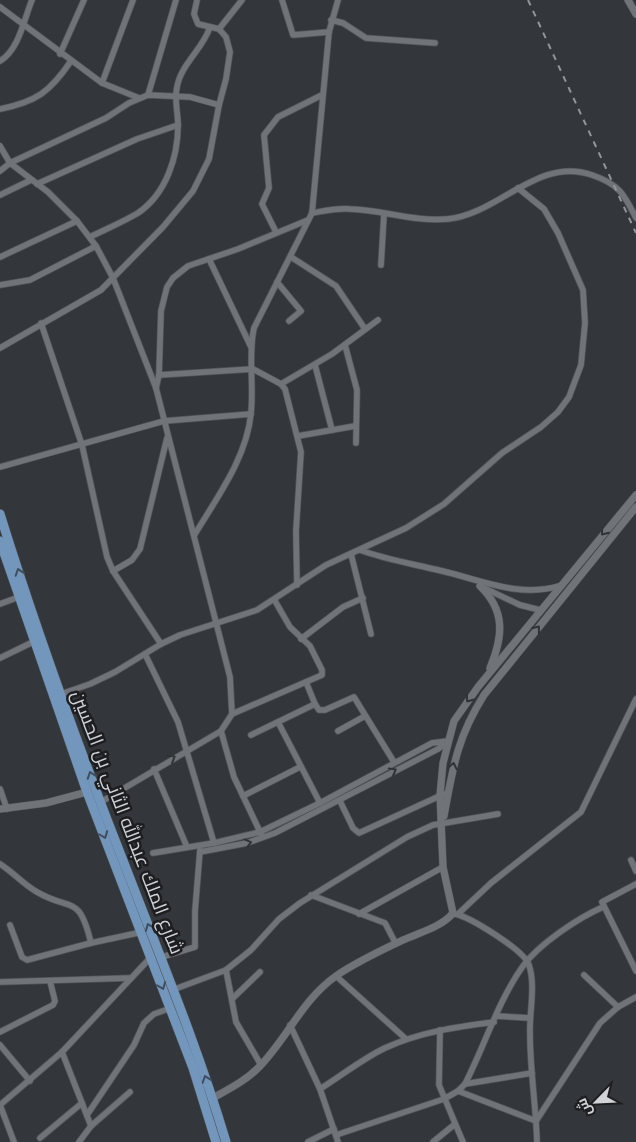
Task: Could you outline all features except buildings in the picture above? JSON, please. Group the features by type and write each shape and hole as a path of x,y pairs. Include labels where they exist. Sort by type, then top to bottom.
{"main road":[{"name":"شارع الملك عبدالله الثاني بن الحسين","path":"0,514 3,534 10,557 101,802 175,989 213,1098 226,1142"},
{"name":"شارع الملك عبدالله الثاني بن الحسين","path":"0,541 10,557 19,597 87,792 171,1008 201,1091 216,1142"}],"street":[{"path":"0,61 10,52 32,0"},
{"path":"60,54 84,0"},
{"path":"102,82 133,0"},
{"path":"148,94 176,0"},
{"path":"0,348 98,292 163,227 193,191 209,159 230,52 226,37 218,29 198,24 195,19 197,0"},
{"path":"218,29 242,0"},
{"path":"282,0 292,33 295,36 328,32"},
{"path":"195,534 238,461 251,414 254,328 312,213 328,32 338,0"},
{"path":"628,0 635,10"},
{"path":"0,7 60,54 102,82 139,98"},
{"path":"331,20 350,26 366,38 435,43"},
{"path":"90,237 138,212 155,196 172,167 178,125 176,96 179,78 198,51 210,27"},
{"path":"0,109 21,105 35,99 58,80 71,61"},
{"path":"0,171 10,164 106,118 148,94 199,98 219,105"},
{"path":"276,232 262,204 270,188 264,135 278,117 322,95"},
{"path":"37,184 137,139 178,125"},
{"path":"0,146 10,164 59,202 77,221 96,246 112,278 156,388 195,534 230,677 232,714"},
{"path":"312,213 350,208 437,220 453,218 478,210 518,188 556,172 577,170 613,183 622,193 636,218"},
{"path":"0,196 31,180"},
{"path":"61,694 90,684 180,635 257,610 275,601 326,565 406,528 444,504 502,453 541,427 558,412 576,382 581,366 585,323 583,290 558,233 544,209 518,188"},
{"path":"381,265 384,214"},
{"path":"156,388 159,375 160,322 167,287 182,270 308,220"},
{"path":"0,257 77,221"},
{"path":"0,286 30,280 96,246"},
{"path":"291,257 336,286 344,295 365,329"},
{"path":"209,259 252,348"},
{"path":"278,282 301,308 300,312 289,321"},
{"path":"281,384 315,365 378,320"},
{"path":"41,323 82,445 103,544 113,571 161,644"},
{"path":"345,345 356,387 356,443"},
{"path":"315,365 332,430"},
{"path":"159,375 253,369 281,384 289,398 298,436 300,466 296,531 297,585"},
{"path":"0,467 164,421 251,414"},
{"path":"298,436 355,426"},
{"path":"113,571 132,560 140,549 168,436"},
{"path":"537,1142 530,1018 532,980 527,961 506,942 455,914 443,868 441,831 448,740 459,714 487,676 559,586 635,502"},
{"path":"340,800 353,828 359,833 444,794 459,742 484,695 635,502"},
{"path":"360,550 398,562 441,570 470,579 531,592 559,586"},
{"path":"351,554 372,634"},
{"path":"470,579 480,586 520,605 550,612"},
{"path":"480,586 487,593 498,614 500,635 499,647 487,676"},
{"path":"0,604 19,597"},
{"path":"301,639 343,607 363,598"},
{"path":"101,802 220,731 232,714 321,676 322,670 310,646 290,627 275,601"},
{"path":"0,658 35,641"},
{"path":"145,654 172,707 214,843"},
{"path":"306,682 319,710 325,710 354,697 394,762"},
{"path":"213,1098 249,1076 261,1065 290,1024 314,995 336,976 396,944 445,921 581,812 636,699"},
{"path":"251,735 315,704"},
{"path":"338,731 365,716"},
{"path":"278,722 320,803"},
{"path":"220,731 230,766 263,838"},
{"path":"153,853 214,843 260,832 320,803 432,743 448,740 459,742"},
{"path":"200,852 263,838 438,749 448,740"},
{"path":"243,796 300,767"},
{"path":"154,769 187,847"},
{"path":"0,789 3,809 46,803 87,792"},
{"path":"175,989 226,970 251,950 279,919 311,895 407,837 442,823 498,814"},
{"path":"162,957 195,947 195,911 201,845"},
{"path":"630,860 636,871"},
{"path":"0,864 34,891 76,908 84,920 91,943"},
{"path":"359,914 443,868"},
{"path":"636,884 603,901 603,907 636,971"},
{"path":"311,895 385,923 396,944"},
{"path":"308,1142 444,1099 458,1091 466,1084 495,1019 527,961 576,920 603,907"},
{"path":"10,925 22,957 27,960 142,932"},
{"path":"14,1142 0,1105 62,1052 151,957"},
{"path":"226,970 239,1030 261,1065"},
{"path":"232,999 260,972"},
{"path":"584,974 618,1007"},
{"path":"336,976 406,1039"},
{"path":"0,982 131,978"},
{"path":"0,1032 53,1005 55,1001 50,981"},
{"path":"536,1121 600,1023 618,1007 635,1000"},
{"path":"87,1114 134,1045 144,1023 154,1014 171,1008"},
{"path":"320,1089 376,1053 406,1039 495,1019 530,1018"},
{"path":"290,1024 320,1089 338,1142"},
{"path":"440,1030 438,1079 444,1099 463,1142"},
{"path":"0,1045 30,1081"},
{"path":"62,1052 91,1126"},
{"path":"466,1084 532,1073"},
{"path":"458,1091 536,1121"},
{"path":"79,1142 91,1126 130,1092"},
{"path":"40,1138 82,1104"},
{"path":"433,1142 455,1124"}],"railway":[{"path":"528,0 636,233"}]}
